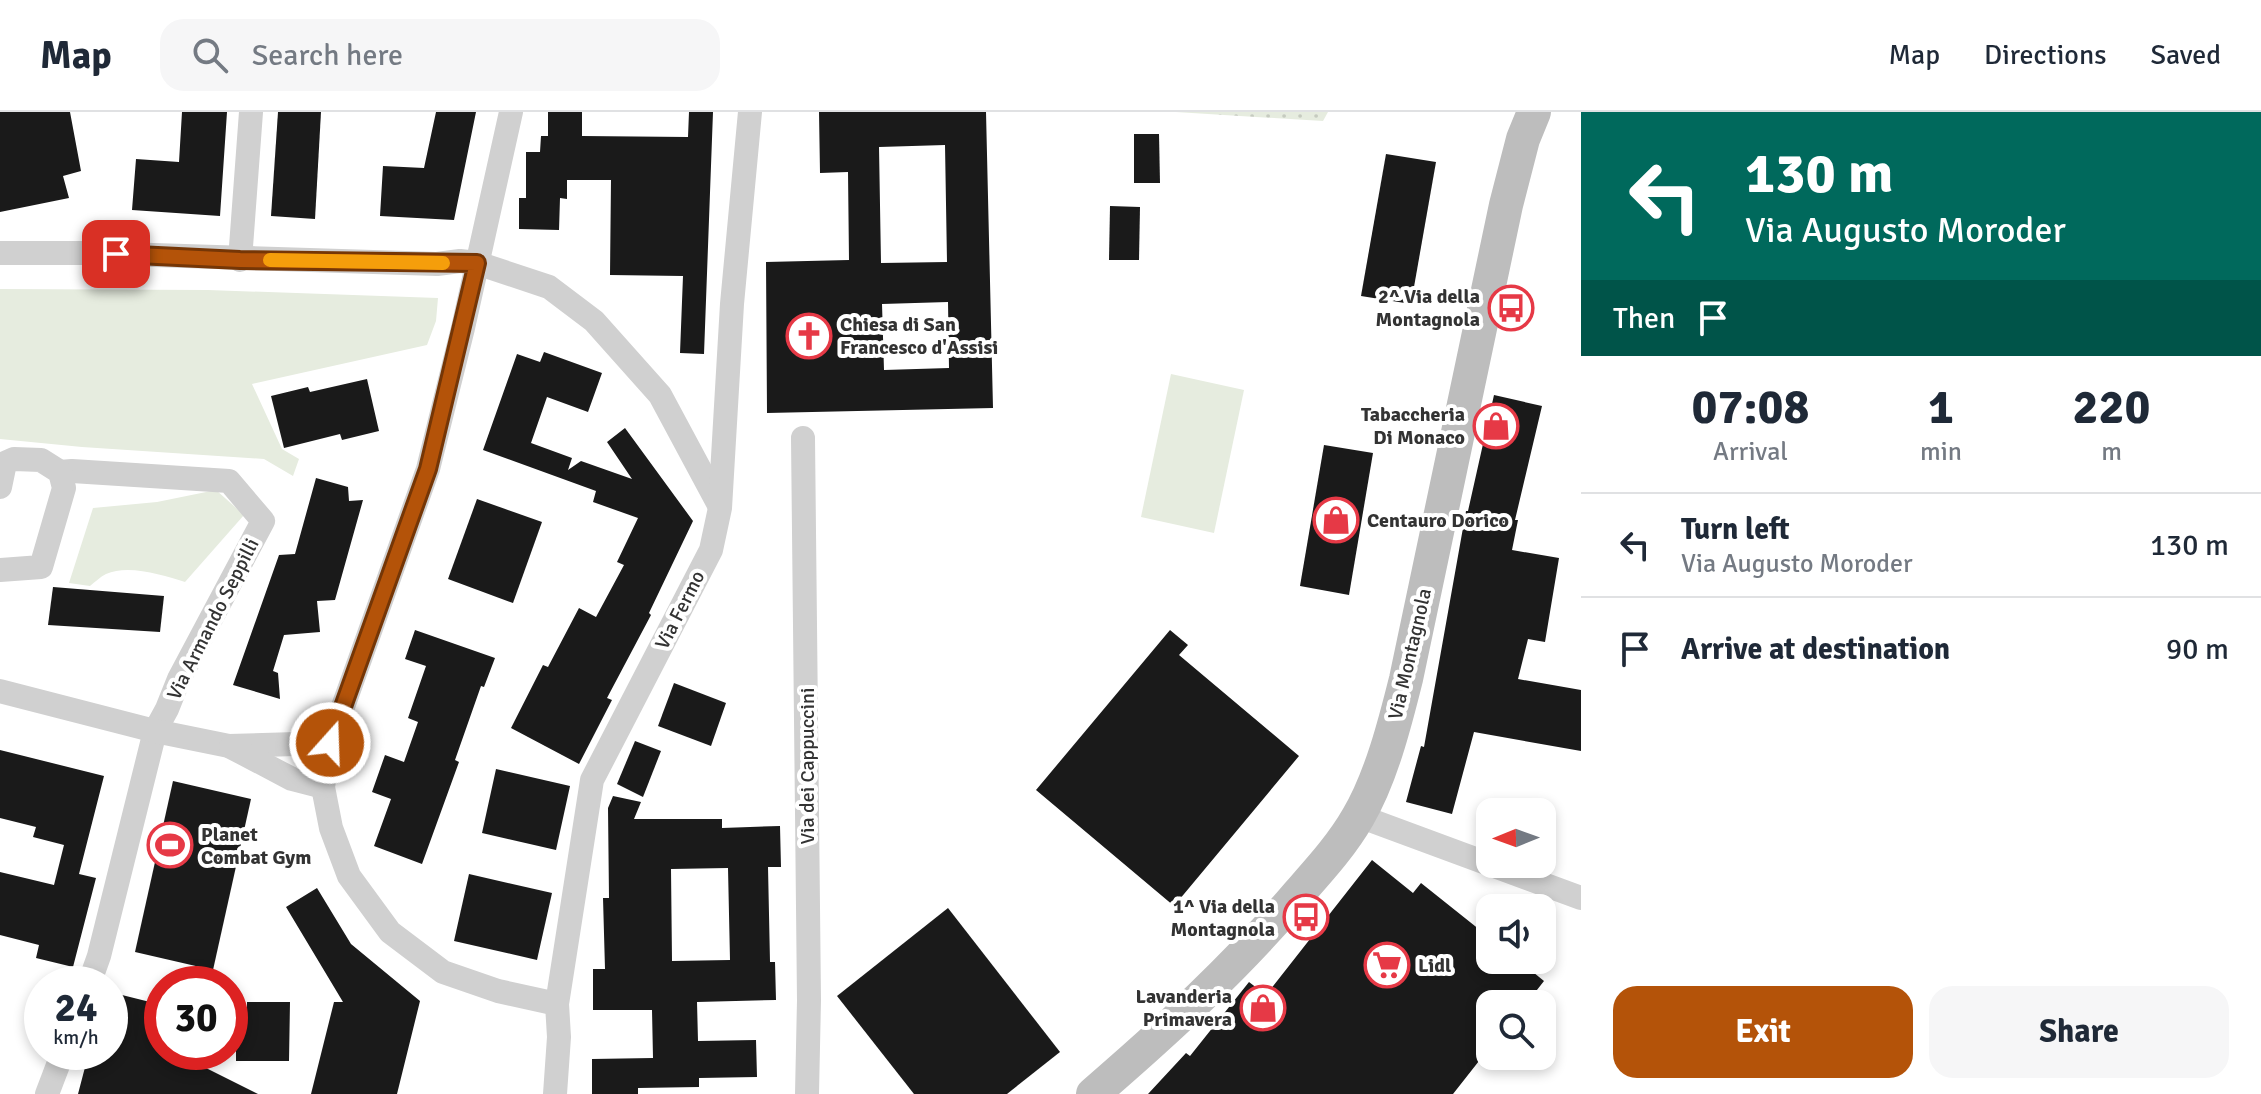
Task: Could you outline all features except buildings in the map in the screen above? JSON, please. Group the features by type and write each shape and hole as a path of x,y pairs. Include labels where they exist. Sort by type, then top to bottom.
{"main road":[{"name":"Via Montagnola","path":"1093,1094 1172,1025 1263,935 1336,850 1369,796 1399,706 1506,205 1523,139 1534,112"}],"street":[{"path":"240,260 251,112"},
{"path":"511,112 428,469 330,743 323,787 331,828 349,876 390,932 443,972 498,991 557,1004"},
{"name":"Via Fermo","path":"555,1094 559,1037 557,1004 592,780 711,550 720,508 732,304 750,112"},
{"path":"0,253 477,263 549,287 594,321 660,395 720,508"},
{"name":"Via dei Cappuccini","path":"803,438 809,1000 807,1094"},
{"path":"0,487 5,463 14,459 41,460 60,472 64,488 41,567 0,570"},
{"name":"Via Armando Seppilli","path":"60,472 229,481 240,478 263,521 179,679 155,731"},
{"path":"0,691 155,731 229,746 330,743"},
{"path":"95,966 155,731"},
{"path":"229,746 292,779 323,787"},
{"path":"1359,816 1581,898"},
{"path":"47,1094 56,1070"}],"shaded area":[{"path":"1176,112 1328,112 1323,121"},
{"path":"0,289 208,290 438,298 436,321 427,345 252,384 282,449 299,459 293,476 264,459 0,439"},
{"path":"1171,374 1244,390 1214,533 1141,517"},
{"path":"216,490 244,515 185,582 125,570 106,574 90,586 69,583 93,508 157,502"}],"slow traffic":[{"path":"270,260 443,263"}],"place":[{"name":"2^ Via della Montagnola","path":"1511,308"},
{"name":"Chiesa di San Francesco d'Assisi","path":"809,336"},
{"name":"Tabaccheria Di Monaco","path":"1496,426"},
{"name":"Centauro Dorico","path":"1336,520"},
{"name":"Planet Combat Gym","path":"170,845"},
{"name":"1^ Via della Montagnola","path":"1306,917"},
{"name":"Lidl","path":"1387,965"},
{"name":"Lavanderia Primavera","path":"1263,1008"}],"route":[{"path":"116,254 240,260 477,263 428,469 330,743"}]}
